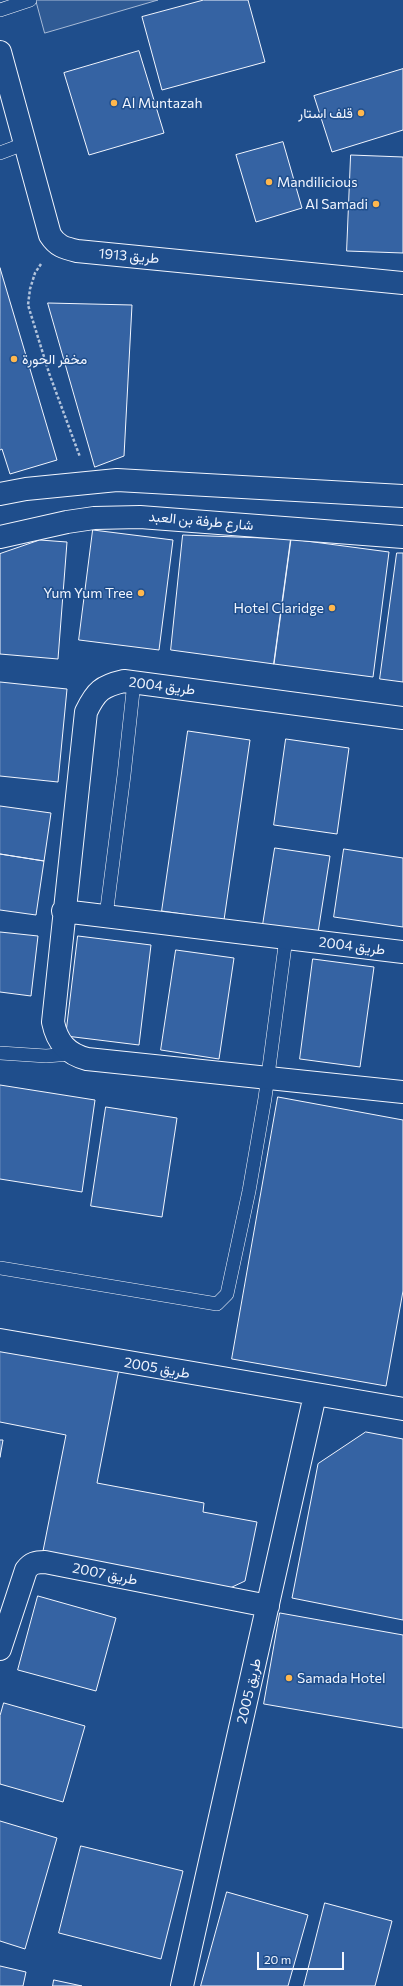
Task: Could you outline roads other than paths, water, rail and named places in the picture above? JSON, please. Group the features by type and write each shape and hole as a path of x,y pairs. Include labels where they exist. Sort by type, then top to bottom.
{"street":[{"path":"0,52 24,144"},
{"name":"طريق 1913","path":"24,144 50,235 55,243 64,248 77,251 403,283"},
{"path":"0,494 26,489 117,480 403,496"},
{"name":"شارع طرفة بن العبد","path":"0,537 94,518 140,517 403,537"},
{"name":"طريق 2004","path":"70,1054 58,1038 53,1022 63,911 86,712 93,696 106,685 124,681 403,718"},
{"name":"طريق 2004","path":"63,911 403,952"},
{"path":"70,1054 87,1059 403,1092"},
{"name":"طريق 2005","path":"0,1340 403,1410"},
{"name":"طريق 2005","path":"182,1986 315,1395"},
{"name":"طريق 2007","path":"0,1649 26,1570 31,1564 35,1563 45,1562 268,1606"}],"lane":[{"path":"0,10 30,0"},
{"path":"0,153 24,144"},
{"path":"106,916 134,682"},
{"path":"0,1268 217,1304 227,1294 249,1191 268,1078 286,938"},
{"path":"0,1053 46,1056 70,1054"}],"place":[{"name":"Al Muntazah","path":"114,103"},
{"name":"قلف استار","path":"361,113"},
{"name":"Mandilicious","path":"269,182"},
{"name":"Al Samadi","path":"376,204"},
{"name":"مخفر الحورة","path":"14,359"},
{"name":"Yum Yum Tree","path":"141,593"},
{"name":"Hotel Claridge","path":"332,608"},
{"name":"Samada Hotel","path":"289,1678"}]}
